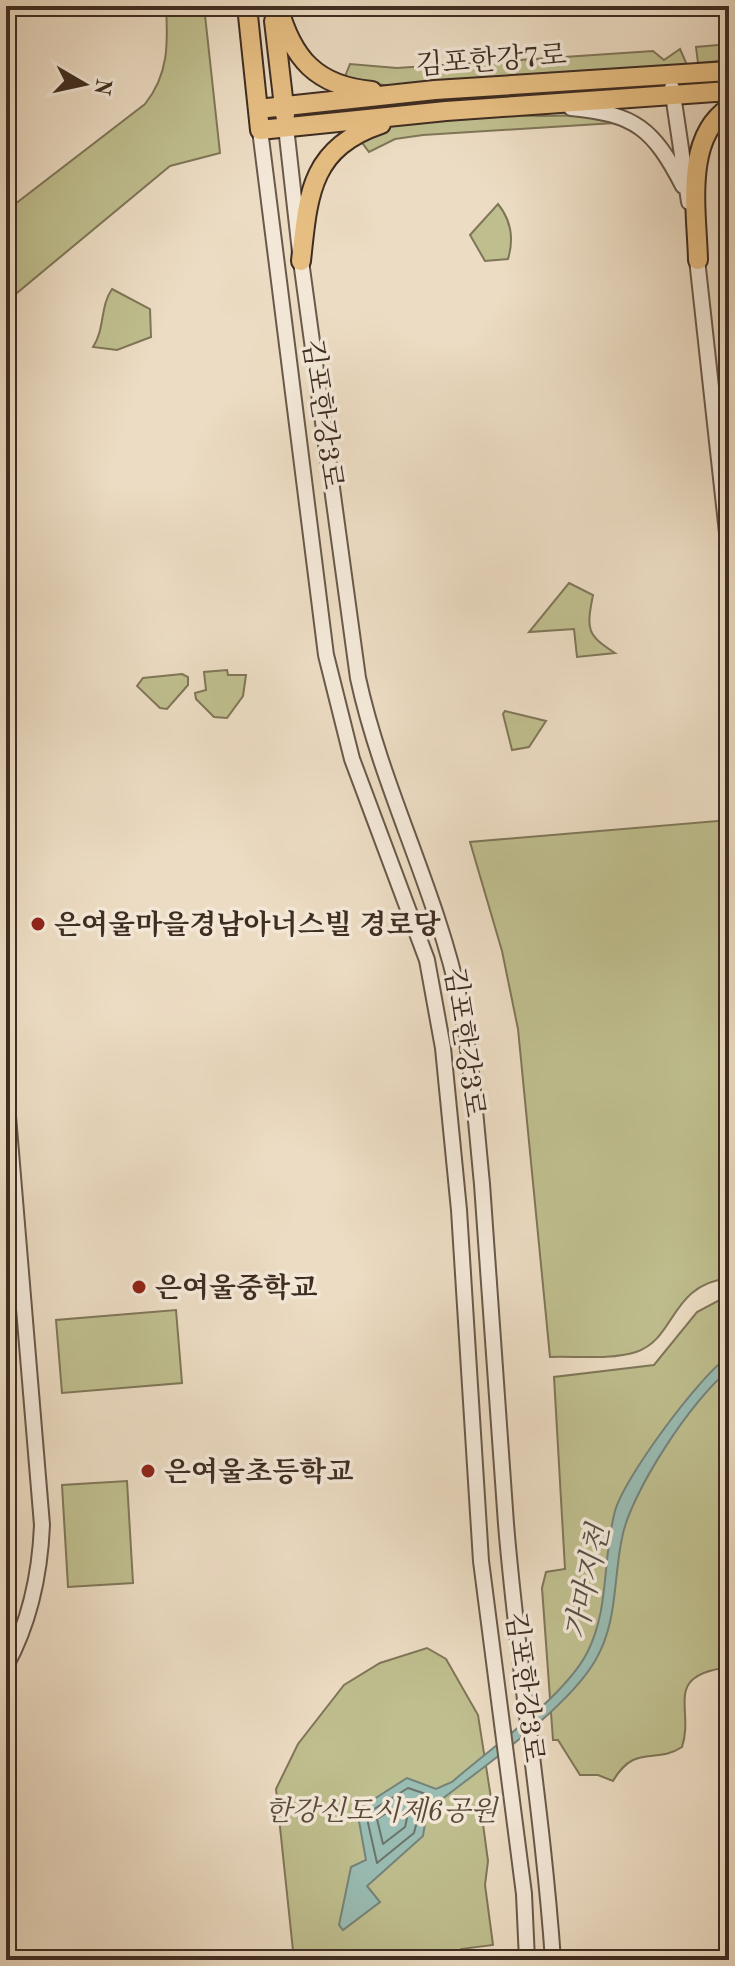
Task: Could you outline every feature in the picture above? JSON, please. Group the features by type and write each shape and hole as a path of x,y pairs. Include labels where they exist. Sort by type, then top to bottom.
{"main road":[{"name":"김포한강3로","path":"247,6 260,130"},
{"name":"김포한강3로","path":"275,6 285,117"},
{"path":"275,6 297,55 336,84 381,92 435,90"},
{"name":"김포한강7로","path":"260,130 285,117 435,90 729,71"},
{"name":"김포한강7로","path":"258,109 285,117 446,111 729,91"},
{"path":"698,260 697,191 702,144 711,126 729,108"},
{"path":"301,261 311,186 335,149 379,124 446,111"}],"street":[{"path":"670,76 698,260 729,551"},
{"path":"530,104 608,112 627,118 654,141 688,197"},
{"name":"김포한강3로","path":"285,117 301,261 358,678 373,739 445,943 467,1045 487,1241 507,1528 550,1906 553,1960"},
{"name":"김포한강3로","path":"260,130 329,669 352,759 427,960 443,1048 459,1210 481,1561 524,1894 527,1960"},
{"path":"6,1092 42,1525 34,1592 24,1626 6,1666"},
{"path":"550,1906 564,1960"}],"green space":[{"path":"166,6 204,6 220,153 170,166 6,302 6,211 145,104 163,70 167,45"},
{"path":"729,44 729,60 698,63 696,47"},
{"path":"680,49 687,65 390,86 344,79 350,64 397,68 653,51 664,60"},
{"path":"559,90 558,95 433,103 433,98"},
{"path":"512,114 590,117 615,123 423,135 395,139 369,152 360,140 383,127"},
{"path":"498,204 508,223 510,252 508,259 485,261 470,235"},
{"path":"112,289 150,309 151,337 117,350 93,347"},
{"path":"569,583 593,595 591,630 599,641 615,653 577,657 574,629 529,632"},
{"path":"227,670 228,675 246,675 243,696 227,718 214,717 196,699 195,693 206,690 204,672"},
{"path":"182,674 188,677 188,685 167,709 160,708 137,686 143,678"},
{"path":"505,711 546,721 529,747 512,750 503,714"},
{"path":"729,820 729,1278 709,1283 695,1291 659,1336 636,1352 605,1357 550,1357 518,1029 502,951 470,842"},
{"path":"729,1295 729,1667 708,1671 688,1686 682,1747 663,1755 637,1758 621,1769 613,1781 598,1775 580,1775 558,1740 553,1740 542,1588 546,1572 565,1569 554,1377 654,1365 697,1312"},
{"path":"176,1310 182,1383 62,1393 56,1320"},
{"path":"127,1481 133,1583 68,1587 62,1485"},
{"name":"한강신도시제6공원","path":"427,1648 446,1659 478,1715 491,1798 483,1824 488,1861 485,1885 493,1945 461,1949 462,1960 294,1960 276,1789 298,1744 344,1685 380,1663"}],"water":[{"path":"729,1356 729,1370 714,1383 681,1424 650,1472 627,1519 608,1631 595,1661 563,1701 541,1721 427,1811 423,1836 367,1886 380,1902 343,1930 339,1925 351,1867 366,1860 357,1810 407,1778 436,1789 452,1782 544,1704 576,1670 587,1653 599,1619 611,1529 621,1496 647,1452 683,1405"}],"place":[{"name":"은여울마을경남아너스빌 경로당","path":"38,924"},
{"name":"은여울중학교","path":"139,1287"},
{"name":"은여울초등학교","path":"148,1471"}],"water label":[{"name":"가마지천","path":"587,1582"}]}
